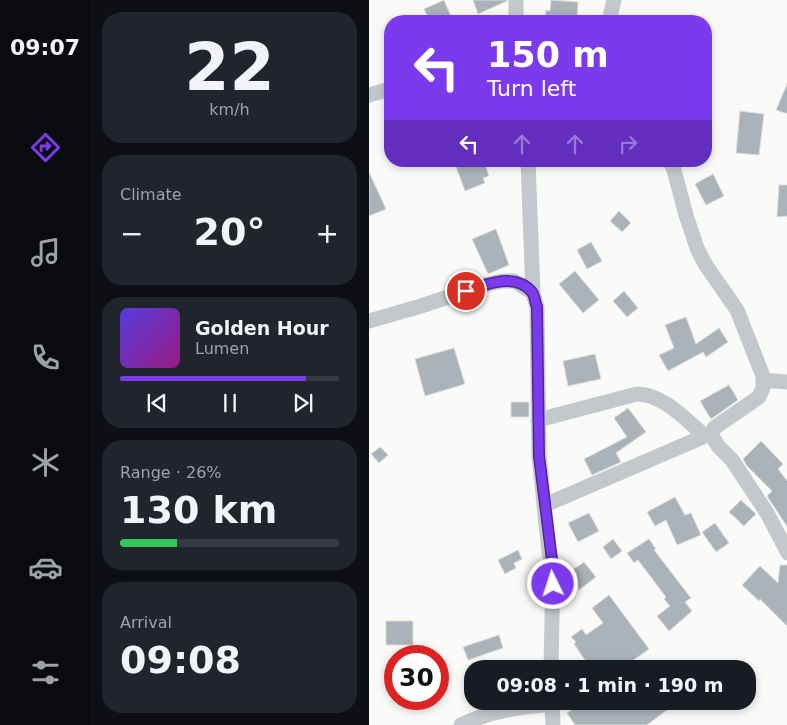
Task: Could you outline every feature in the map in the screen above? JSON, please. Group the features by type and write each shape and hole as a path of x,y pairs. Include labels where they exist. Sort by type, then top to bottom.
{"street":[{"path":"516,0 516,15"},
{"path":"610,15 614,0"},
{"path":"369,95 384,91"},
{"path":"528,167 533,293 537,307 539,456 549,552 553,568 551,660"},
{"path":"545,505 708,435 714,428 759,397 763,388 763,380 752,345 737,310 705,264 697,248 673,167"},
{"path":"369,321 502,281 514,281 533,293"},
{"path":"763,380 787,382"},
{"path":"539,420 637,394 647,394 708,435 732,460 767,513 787,553"},
{"path":"461,725 478,717 509,710"},
{"path":"552,710 553,725"}],"building":[{"path":"444,0 450,15 427,15 424,9"},
{"path":"473,0 507,0 507,1 478,14"},
{"path":"551,0 578,2 577,15 546,15 546,10 550,11"},
{"path":"788,82 788,114 776,110"},
{"path":"740,111 764,114 759,155 736,153"},
{"path":"456,167 486,167 489,176 483,178 485,183 465,191"},
{"path":"369,172 386,209 369,216"},
{"path":"713,174 724,196 706,205 695,184"},
{"path":"779,185 788,185 788,216 777,217"},
{"path":"619,211 631,223 622,232 610,221"},
{"path":"496,229 509,265 488,274 472,239"},
{"path":"591,242 602,261 587,269 577,250"},
{"path":"575,271 599,300 583,313 559,284"},
{"path":"624,291 638,308 627,317 613,301"},
{"path":"686,317 696,344 719,328 728,342 706,357 703,352 668,371 659,355 674,348 665,325"},
{"path":"454,348 465,384 425,396 415,359"},
{"path":"595,354 601,379 568,386 563,361"},
{"path":"729,385 738,400 711,419 700,401"},
{"path":"511,402 529,402 529,417 511,417"},
{"path":"628,408 646,432 616,453 621,462 592,475 584,459 627,437 614,418"},
{"path":"761,441 783,464 778,469 788,482 788,528 767,496 772,491 747,466 743,459"},
{"path":"380,447 388,455 379,463 371,454"},
{"path":"675,497 685,515 691,513 701,535 677,545 666,520 655,526 647,512"},
{"path":"741,500 756,514 744,526 729,512"},
{"path":"589,513 599,531 578,542 568,523"},
{"path":"715,523 729,543 716,552 702,532"},
{"path":"613,539 622,551 611,559 603,547"},
{"path":"649,539 656,549 654,550 691,598 685,602 692,611 669,631 657,616 670,606 664,599 666,597 638,560 634,563 627,553"},
{"path":"518,550 522,559 514,563 516,568 505,574 498,560"},
{"path":"584,562 596,577 579,590 567,574"},
{"path":"780,565 788,565 788,627 760,599 759,601 742,585 760,566 778,583"},
{"path":"609,595 649,649 634,660 585,660 574,644 576,642 571,637 582,629 586,635 603,623 592,608"},
{"path":"386,621 413,621 413,645 386,645"},
{"path":"499,635 503,648 468,660 463,647"},
{"path":"571,710 667,710 647,725 575,725 567,713"}],"route":[{"path":"466,291 502,281 514,281 533,293 537,307 539,456 549,552 553,568 553,584"}]}
